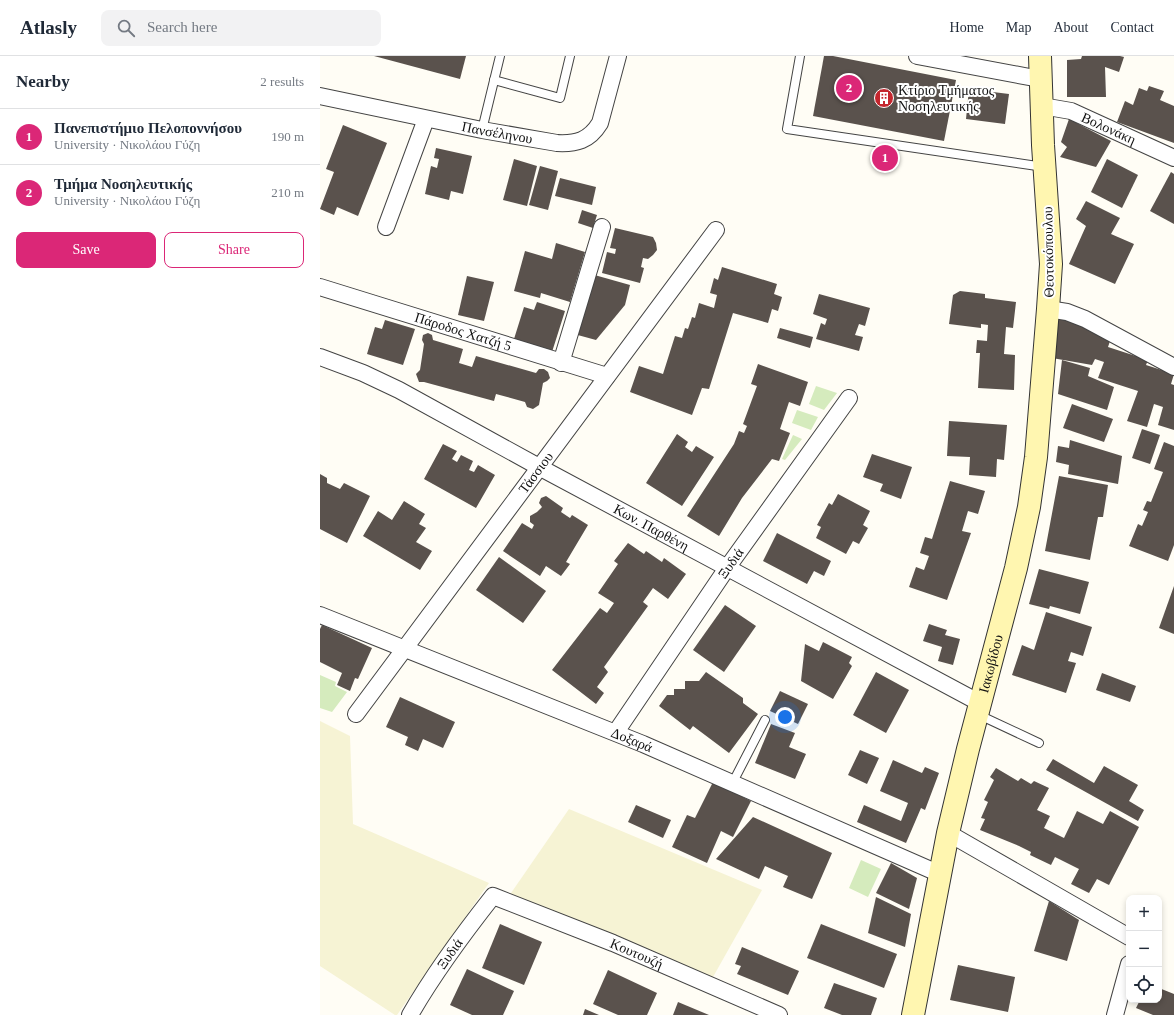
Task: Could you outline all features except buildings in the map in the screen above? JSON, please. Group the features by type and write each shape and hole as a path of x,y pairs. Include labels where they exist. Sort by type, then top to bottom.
{"street":[{"name":"Πανσέληνου","path":"320,96 482,130 567,144 582,141 595,131 600,123 618,56"},
{"path":"917,56 1040,78"},
{"name":"Θεοτοκόπουλου","path":"1040,56 1044,167 1051,264 1048,309 1067,312 1085,318 1174,367"},
{"name":"Βολονάκη","path":"1042,106 1071,111 1174,158"},
{"path":"386,227 426,119"},
{"path":"561,363 602,226"},
{"name":"Τάσσιου","path":"356,714 716,230"},
{"name":"Πάροδος Χατζή 5","path":"320,288 606,376"},
{"name":"Ιακωβίδου","path":"913,1015 948,833 978,708 1016,568 1029,507 1036,457 1048,309"},
{"name":"Κων. Παρθένη","path":"322,362 382,382 727,568 978,708"},
{"name":"Ξυδιά","path":"616,732 727,568 849,398"},
{"name":"Δοξαρά","path":"320,615 616,732 940,874"},
{"path":"948,833 1126,936"},
{"name":"Ξυδιά","path":"410,1015 422,994 453,948 493,896"},
{"name":"Κουτουζή","path":"493,896 613,943 779,1015"},
{"path":"1115,1015 1128,967"}],"lane":[{"path":"482,130 500,56"},
{"path":"494,80 560,98 570,56"},
{"path":"800,56 787,129 1044,167"},
{"path":"978,708 1039,743"},
{"path":"733,782 765,720"}],"shaded area":[{"path":"320,721 350,736 353,824 489,883 397,1015 320,966"},
{"path":"569,809 762,890 713,977 509,896"}],"green space":[{"path":"816,386 837,393 824,410 809,404"},
{"path":"797,410 818,417 811,430 792,423"},
{"path":"793,435 802,439 785,460 782,459"},
{"path":"320,675 336,682 335,686 347,692 332,712 320,708"},
{"path":"861,860 881,869 868,897 849,888"}],"place":[{"name":"Τμήμα Νοσηλευτικής","path":"849,88"},
{"name":"Κτίριο Τμήματος Νοσηλευτικής","path":"884,98"},
{"name":"Πανεπιστήμιο Πελοποννήσου","path":"885,158"}]}
